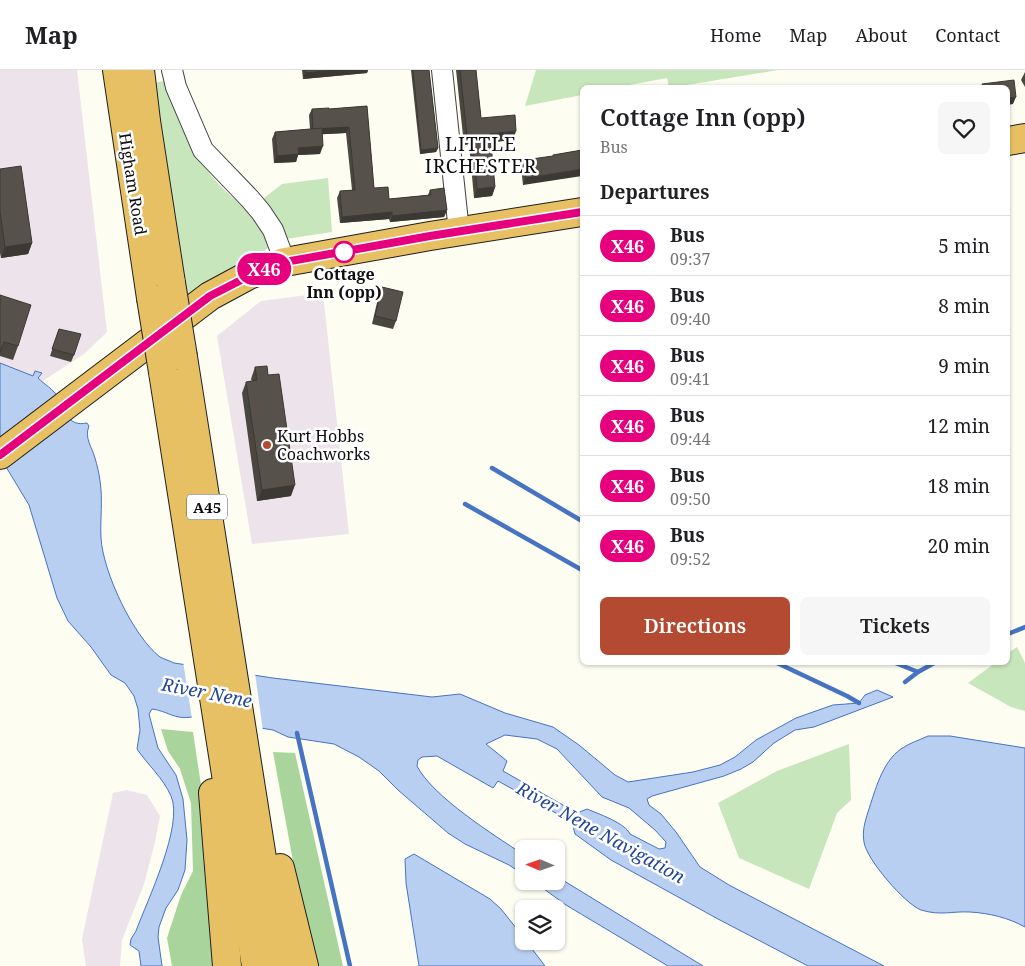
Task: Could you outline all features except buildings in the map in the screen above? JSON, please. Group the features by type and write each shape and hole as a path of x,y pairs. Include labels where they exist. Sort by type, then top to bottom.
{"highway":[{"name":"Higham Road","path":"117,70 161,291"},
{"name":"Higham Road","path":"140,70 161,291"},
{"path":"1010,141 1025,138"},
{"path":"0,455 78,398 210,296 249,276 285,262 580,212"},
{"name":"A45","path":"161,291 230,737 256,966"},
{"name":"A45","path":"173,364 186,517 218,661"},
{"path":"218,661 230,737 227,966"},
{"name":"A45","path":"230,737 279,966"},
{"name":"A45","path":"230,737 304,966"}],"street":[{"path":"172,70 176,87 203,150 261,212 273,230 285,262"},
{"path":"442,70 459,232"}],"shaded area":[{"path":"0,70 77,70 107,332 84,354 35,386 0,371"},
{"path":"323,293 349,534 252,544 217,336 261,301"},
{"path":"127,790 147,795 160,816 155,842 144,884 122,940 120,966 86,966 82,939 113,793"}],"green space":[{"path":"536,70 778,70 687,85 669,85 667,78 630,85 580,85 580,95 525,106"},
{"path":"169,80 187,133 206,169 222,188 255,219 262,228 268,248 225,277 188,295 154,83"},
{"path":"328,178 332,232 286,239 264,198 282,184"},
{"path":"1017,647 1025,663 1025,711 1011,707 968,683 992,665 1010,665 1010,652"},
{"path":"161,729 193,732 202,792 214,966 172,966 167,938 181,895 193,871 191,803 180,769 168,751"},
{"path":"849,744 851,800 837,813 809,889 739,858 718,803 777,771"},
{"path":"273,752 295,753 343,966 319,966 295,872"}],"water":[{"path":"0,363 33,376 35,371 42,373 38,378 56,394 68,417 75,423 87,423 89,426 87,435 100,481 103,552 113,585 130,619 150,647 160,657 174,663 273,678 432,697 460,694 505,713 553,727 579,745 615,775 628,782 693,772 720,765 735,757 756,740 796,718 833,705 859,703 865,695 877,690 893,697 814,727 795,730 774,743 753,762 741,769 647,799 649,805 661,814 676,832 700,867 729,885 884,966 808,966 611,860 575,834 572,822 498,781 493,788 437,756 422,757 418,760 417,766 425,778 465,815 515,849 515,869 465,844 448,833 379,771 359,757 334,744 288,737 273,730 192,717 180,717 152,709 149,714 158,748 176,775 183,799 187,840 185,870 178,890 166,908 159,927 158,937 162,966 141,966 139,951 130,945 131,939 136,931 169,844 174,809 171,796 160,777 137,749 140,730 138,709 134,696 125,683 111,675 91,647 68,621 57,598 29,505 0,457","holes":["505,735 537,739 557,749 602,797 629,808 655,830 666,842 665,848 659,849 630,834 623,826 605,816 587,809 577,813 503,771 507,761 486,744"]},
{"path":"928,736 950,736 1025,748 1025,927 999,916 970,912 935,913 921,910 896,890 866,850 863,838 865,823 884,769 901,749"},
{"path":"414,854 490,899 515,927 515,950 533,950 545,966 419,966 406,883 405,859"},
{"path":"565,882 703,966 668,966 566,905 565,900 559,900 545,890 565,890"}],"pier":[{"path":"183,661 255,673 263,731 192,719"}],"waterway":[{"path":"492,468 580,520"},
{"path":"465,504 580,569"},
{"path":"1010,633 1025,627"},
{"path":"781,665 859,703"},
{"path":"900,665 918,672"},
{"path":"905,682 931,665"},
{"path":"297,733 350,966"}],"bus line":[{"name":"X46","path":"0,455 78,398 210,296 267,268 285,262 430,236 580,212"}],"place":[{"name":"Cottage Inn (opp)","path":"344,252"},
{"name":"Kurt Hobbs Coachworks","path":"267,445"}],"district":[{"name":"LITTLE IRCHESTER","path":"481,155"}],"water label":[{"name":"River Nene","path":"207,692"},
{"name":"River Nene Navigation","path":"601,832"}]}
